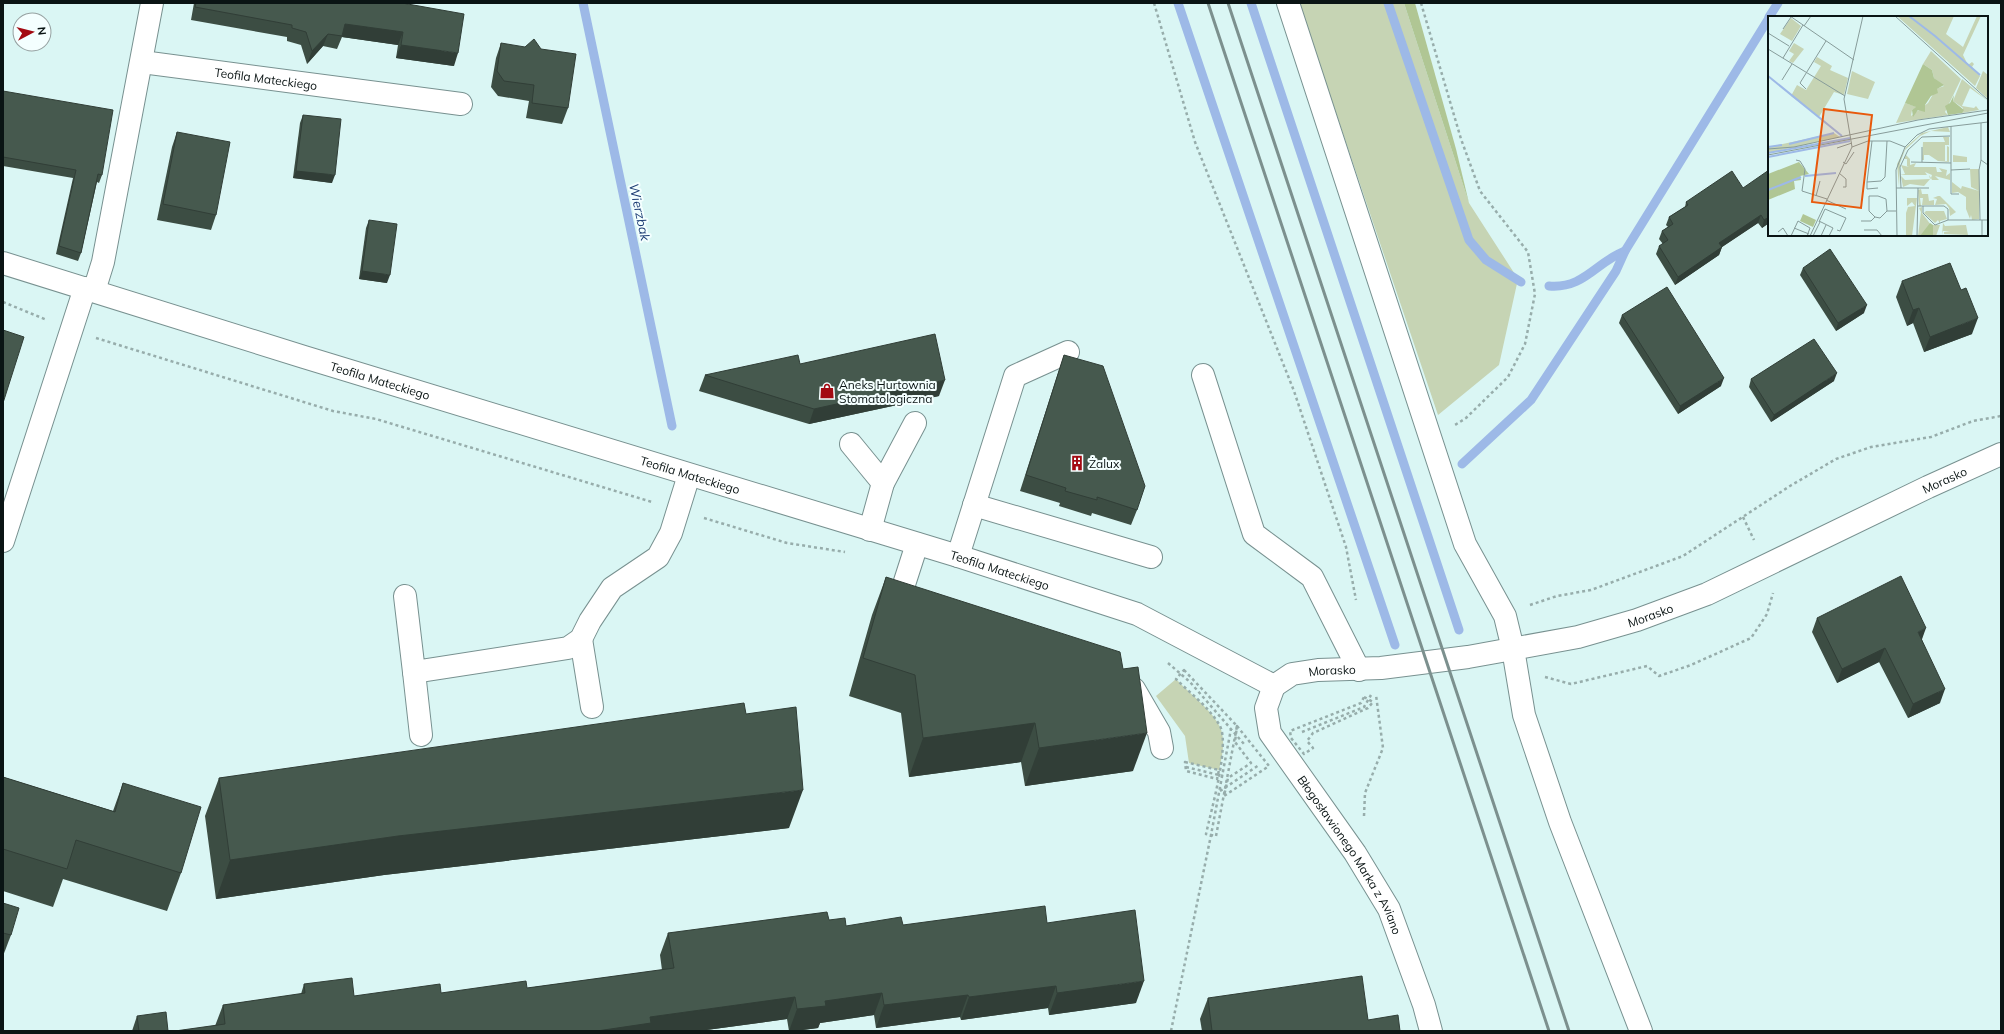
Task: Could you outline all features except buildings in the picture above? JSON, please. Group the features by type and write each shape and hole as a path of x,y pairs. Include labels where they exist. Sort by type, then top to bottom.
{"street":[{"path":"3,541 72,331 90,289 104,262 152,3"},
{"path":"1288,3 1465,544 1505,616 1515,659 1524,714 1560,822 1641,1031"},
{"name":"Teofila Mateckiego","path":"142,62 461,104"},
{"name":"Teofila Mateckiego","path":"3,263 304,357 958,556 1137,614 1274,686"},
{"path":"958,556 1015,376 1068,352"},
{"path":"1203,375 1254,534 1312,577 1359,670"},
{"path":"870,530 883,482 915,422"},
{"path":"850,444 883,482"},
{"name":"Morasko","path":"1274,686 1292,674 1318,670 1359,670 1427,663 1515,659 1578,637 1637,620 1707,594 1928,487 2001,454"},
{"path":"414,672 568,648 581,639 590,621 612,588 658,556 671,533 689,475"},
{"path":"974,505 1151,557"},
{"path":"917,544 898,603 929,613"},
{"path":"405,596 421,735"},
{"path":"581,639 592,707"},
{"path":"1109,673 1134,689 1159,732 1162,748"},
{"name":"Błogosławionego Marka z Aviano","path":"1274,686 1266,708 1272,754 1355,854 1389,910 1424,1005 1431,1031"}],"path":[{"path":"1154,3 1195,142 1294,391 1346,547 1356,601"},
{"path":"1421,3 1461,139 1480,191 1528,252 1535,294 1525,344 1508,377 1466,418 1432,442"},
{"path":"3,302 72,331 333,411 376,419 787,543 848,553"},
{"path":"1572,594 1591,590 1683,556 1836,459 1871,447 1931,437 1974,421 2001,416"},
{"path":"1515,659 1571,684 1647,666 1659,676 1691,665 1751,638 1767,614 1775,587 1743,517"},
{"path":"1165,660 1180,674 1236,735"},
{"path":"1237,726 1216,836 1206,834 1219,770 1223,740 1220,727 1211,714 1176,679 1180,674 1184,670 1237,726 1272,754"},
{"path":"1359,670 1375,688 1383,748 1365,793 1364,820"},
{"path":"1298,734 1364,707 1375,688"},
{"path":"1364,697 1369,700 1373,702 1368,708 1309,736 1307,741 1313,748 1304,754 1291,738 1290,731 1361,703 1364,697"},
{"path":"1171,1031 1220,791 1231,729"},
{"path":"1228,778 1251,763 1235,742"},
{"path":"1220,791 1272,754"},
{"path":"1224,796 1269,766 1272,754"},
{"path":"1217,779 1186,771 1185,762 1219,770"},
{"path":"1182,766 1222,776"}],"green space":[{"path":"1299,3 1404,3 1469,203 1518,279 1499,365 1438,415"},
{"path":"1404,3 1415,3 1456,149 1469,203"},
{"path":"1176,679 1206,708 1220,727 1223,743 1219,770 1189,763 1185,736 1156,696"}],"waterway":[{"name":"Wierzbak","path":"583,3 672,426"},
{"path":"1178,3 1395,645"},
{"path":"1251,3 1459,630"},
{"path":"1388,3 1469,240 1486,260 1521,282"},
{"path":"1770,16 1778,3"},
{"path":"1462,464 1531,400 1616,271 1625,251 1768,20"},
{"path":"1549,286 1561,286 1581,279 1625,251"}],"railway":[{"path":"1208,3 1549,1031"},
{"path":"1228,3 1569,1031"}],"place":[{"name":"Aneks Hurtownia Stomatologiczna","path":"827,391"},
{"name":"Żalux","path":"1077,463"}]}
